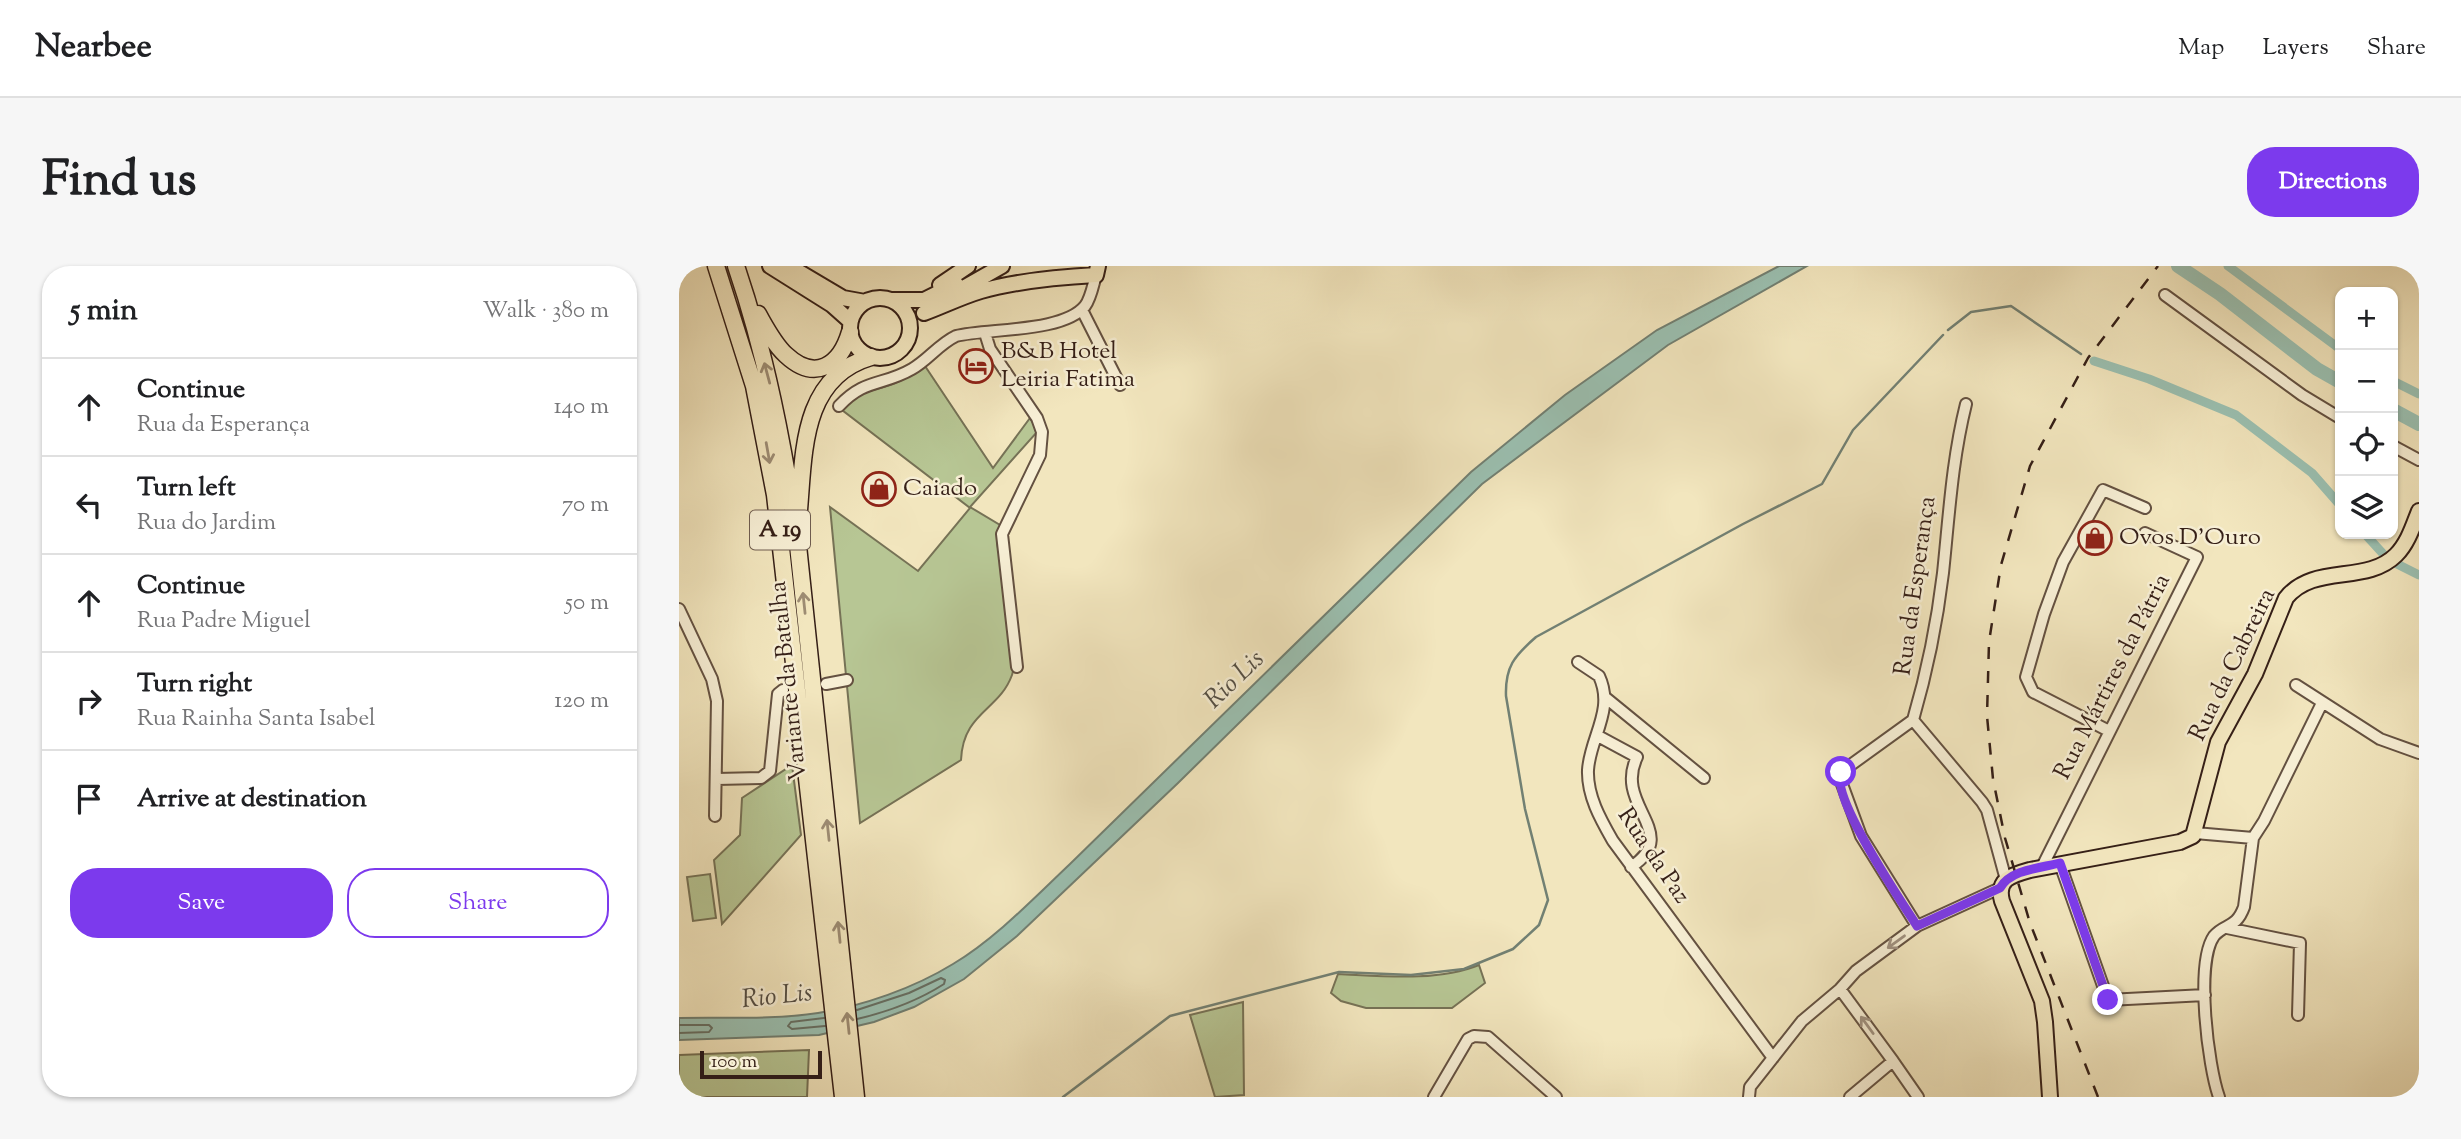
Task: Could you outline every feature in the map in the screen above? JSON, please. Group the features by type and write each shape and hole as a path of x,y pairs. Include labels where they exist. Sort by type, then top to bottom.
{"highway":[{"name":"Variante da Batalha","path":"716,266 754,386 775,495 844,1087 843,1097"},
{"name":"Variante da Batalha","path":"736,266 778,419 797,537 830,966"},
{"path":"745,292 779,349 805,367 822,367 835,361 846,347 850,327"},
{"path":"797,537 803,456 814,412 836,375 850,364 871,357"}],"main road":[{"path":"770,266 787,271 843,298 865,302 884,298 919,302 988,266"},
{"path":"909,301 927,294 968,266"},
{"path":"787,271 832,304 850,327 857,347 871,357 881,359 901,351 924,313 936,303 1002,266"},
{"path":"924,313 993,288 1097,270"},
{"path":"894,300 909,317 911,333"},
{"path":"850,327 853,314 865,302"},
{"name":"Rua da Cabreira","path":"2195,833 2218,742 2255,674 2286,598 2292,591 2312,579 2368,570 2388,561 2405,542 2419,511"},
{"path":"2050,1097 2042,1001 2002,901 2003,884 2014,875 2042,867 2180,842 2195,833"}],"street":[{"path":"839,406 857,389 911,370 948,340 966,333 1035,327 1067,318 1082,310 1089,299 1097,270"},
{"path":"2165,295 2302,395 2335,415"},
{"path":"1082,310 1120,385"},
{"path":"985,332 989,349 1037,418 1042,432 1040,455 1002,534 1017,667"},
{"name":"Rua da Esperança","path":"1913,720 1933,642 1943,576 1956,444 1966,404"},
{"path":"2398,449 2419,460"},
{"path":"2109,731 2033,692 2026,677 2044,614 2063,562 2103,490 2145,508"},
{"name":"Rua Mártires da Pátria","path":"2042,867 2197,556 2145,533"},
{"path":"679,609 715,690 718,718 715,816"},
{"path":"1578,663 1599,676 1606,698 1704,778"},
{"path":"826,684 847,680"},
{"path":"2296,685 2380,739 2419,753"},
{"path":"717,779 761,778 770,771 778,694 783,690"},
{"name":"Rua da Paz","path":"1606,698 1588,767 1590,793 1603,824 1773,1058"},
{"path":"2219,1097 2204,1012 2206,957 2215,935 2235,923 2244,907 2253,838 2322,703"},
{"path":"1749,1097 1750,1087 1802,1021 1840,989 1856,971 1917,926 2003,884 1987,810 1913,720 1839,776 1861,836 1917,926"},
{"path":"1598,736 1637,757 1633,765 1631,786 1649,827 1652,843 1644,859 1632,867"},
{"path":"2195,833 2253,838"},
{"path":"2060,863 2108,1000 2205,995"},
{"path":"2227,928 2300,943 2298,1015"},
{"path":"1840,989 1918,1097"},
{"path":"1434,1097 1468,1039 1474,1036 1488,1037 1556,1097"},
{"path":"1850,1097 1893,1061"}],"green space":[{"path":"925,366 993,468 1030,418 1038,431 970,507 1000,525 997,542 1014,665 1006,687 968,732 961,760 860,823 830,507 918,571 970,508 842,410 858,396 899,381"},
{"path":"792,765 801,835 722,924 714,860 740,835 742,798"},
{"path":"710,874 716,918 693,921 687,877"},
{"path":"1479,965 1485,983 1452,1008 1366,1008 1341,1001 1331,993 1338,974 1428,976"},
{"path":"1243,1002 1244,1095 1215,1097 1190,1015"},
{"path":"809,1050 807,1097 679,1097 679,1055"}],"water":[{"name":"Rio Lis","path":"1779,266 1807,266 1668,345 1482,484 1178,783 1017,936 964,979 914,1007 874,1022 819,1035 679,1040 679,1018 783,1017 835,1010 905,988 938,973 969,954 1042,890 1471,472 1565,395 1657,330"}],"waterway":[{"name":"Rio Lis","path":"2178,266 2220,294 2317,369 2335,379"},
{"path":"2228,266 2335,345"},
{"path":"1948,330 1971,312 2011,306 2081,354"},
{"path":"1063,1097 1170,1016 1339,972 1411,975 1464,969 1513,949 1539,925 1548,900 1525,809 1506,696 1507,677 1512,663 1536,637 1822,484 1853,430 1943,335"},
{"path":"2094,361 2149,379 2236,415 2312,473 2335,499"},
{"path":"2398,384 2419,394"},
{"name":"Rio Lis","path":"2398,413 2419,424"},
{"path":"2370,539 2386,557"},
{"path":"2393,562 2419,575"}],"railway":[{"path":"2098,1097 2030,923 2005,838 1993,779 1987,716 1989,642 2001,565 2030,466 2088,358 2158,266"}],"place":[{"name":"B&B Hotel Leiria Fatima","path":"976,366"},
{"name":"Caiado","path":"879,489"},
{"name":"Ovos D'Ouro","path":"2095,538"}],"route":[{"path":"1841,772 1839,782 1861,836 1917,926 2000,888 2014,875 2060,863 2108,1000"}]}
